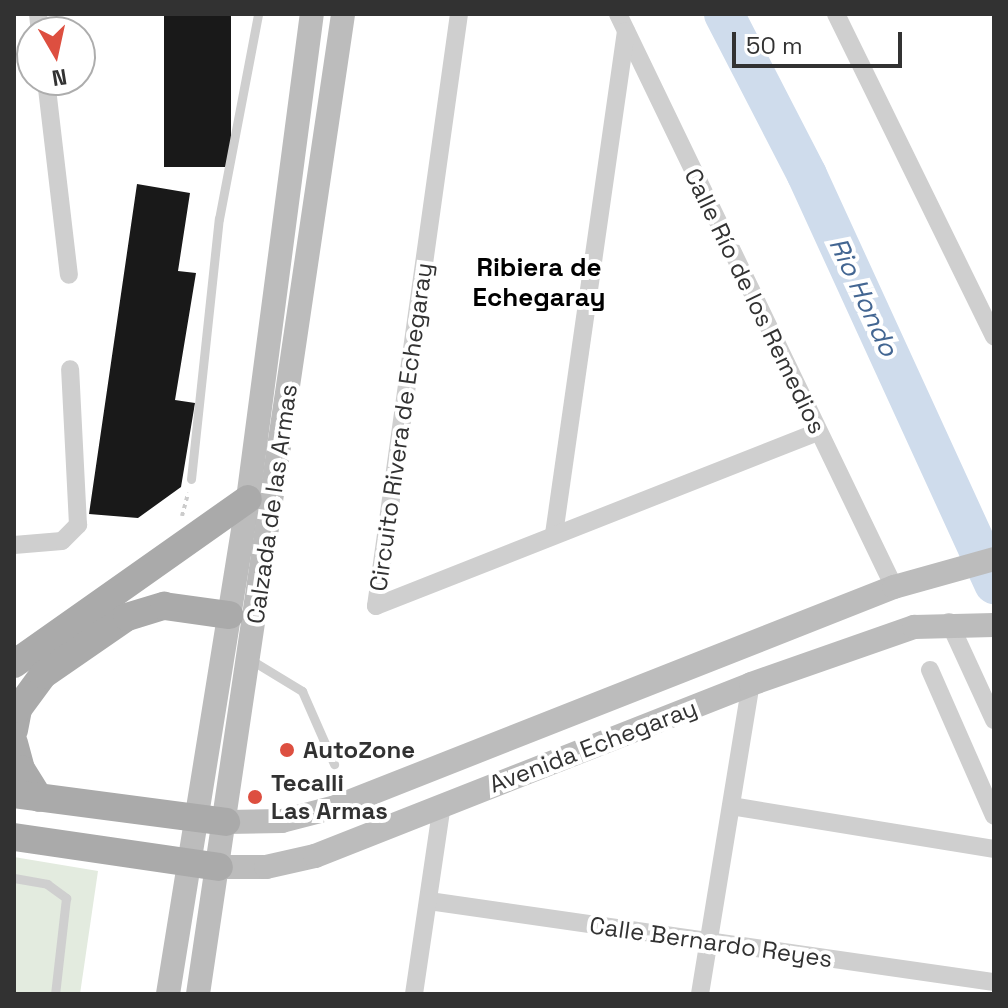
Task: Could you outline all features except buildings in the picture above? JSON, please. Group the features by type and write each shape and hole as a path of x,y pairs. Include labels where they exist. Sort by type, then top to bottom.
{"main road":[{"name":"Calzada de las Armas","path":"168,994 248,499 312,14"},
{"name":"Calzada de las Armas","path":"198,994 226,822 343,14"},
{"path":"14,664 248,499"},
{"name":"Avenida Echegaray","path":"226,822 282,821 336,807 894,587 934,579 994,559"},
{"path":"14,730 23,700 43,675 127,617 164,606 229,615"},
{"name":"Avenida Echegaray","path":"219,867 266,867 315,856 751,684 914,627 958,623 994,625"},
{"path":"14,743 27,796 226,822"},
{"path":"14,837 219,867"}],"street":[{"name":"Circuito Rivera de Echegaray","path":"459,14 376,606 818,432"},
{"path":"836,14 994,336"},
{"path":"554,534 622,22"},
{"name":"Calle Río de los Remedios","path":"622,22 894,587"},
{"path":"48,96 69,275"},
{"path":"14,545 62,541 78,525 70,369"},
{"path":"958,623 994,720"},
{"path":"930,670 994,816"},
{"path":"700,994 751,684"},
{"path":"414,994 442,805"},
{"path":"731,806 994,849"},
{"name":"Calle Bernardo Reyes","path":"429,901 994,982"}],"lane":[{"path":"191,479 219,219 258,14"},
{"path":"249,659 302,691 334,764"},
{"path":"14,878 47,884 66,898 55,994"}],"shaded area":[{"path":"14,857 98,871 80,994 14,994"}],"waterway":[{"name":"Rio Hondo","path":"724,14 807,175 994,584"}],"place":[{"name":"AutoZone","path":"287,750"},
{"name":"Tecalli Las Armas","path":"255,797"}],"district":[{"name":"Ribiera de Echegaray","path":"539,283"}]}
